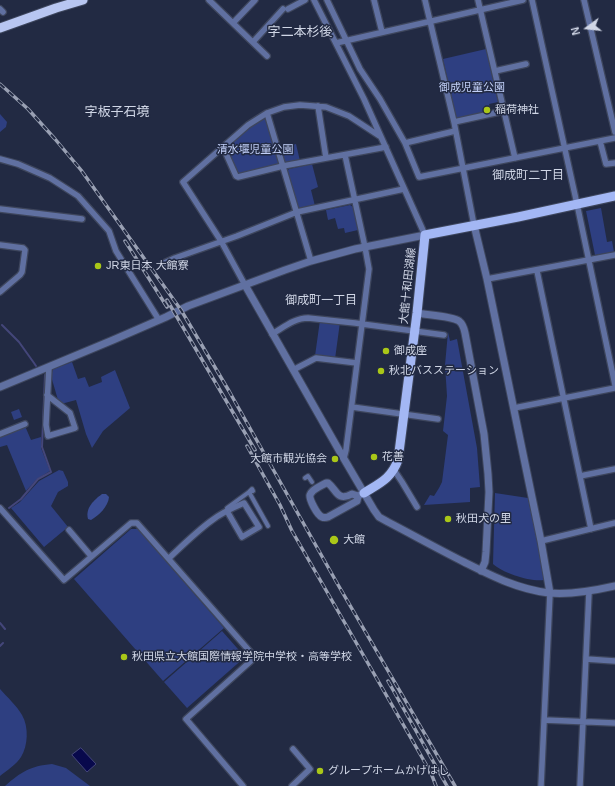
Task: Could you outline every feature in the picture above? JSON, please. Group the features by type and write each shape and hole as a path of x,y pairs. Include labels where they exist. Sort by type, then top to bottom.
{"highway":[{"path":"0,28 83,0"}],"main road":[{"name":"大館十和田湖線","path":"394,470 399,454 415,331 425,235 615,196"},
{"path":"361,494 385,480 394,470"}],"street":[{"path":"209,0 267,56"},
{"path":"233,23 255,0"},
{"path":"253,42 286,9 305,0"},
{"path":"0,387 113,340 188,306 311,261 355,249 425,235 364,99 314,0"},
{"path":"326,0 360,69 380,99 405,143 419,177 615,138"},
{"path":"374,0 382,32"},
{"path":"425,0 454,122 474,225 487,280 541,540 550,593 541,786"},
{"path":"478,0 514,158"},
{"path":"336,43 523,0"},
{"path":"532,0 615,385"},
{"path":"584,0 615,132"},
{"path":"495,71 526,64"},
{"path":"381,137 349,116 326,107 300,105 284,107 267,113 248,125 182,182 221,242 272,334 344,458 361,494 376,514 383,520 481,571 515,585 550,593 589,592 615,586"},
{"path":"318,106 326,158"},
{"path":"454,122 504,110"},
{"path":"267,113 311,261"},
{"path":"405,143 455,131"},
{"path":"600,141 606,164 615,163"},
{"path":"223,147 236,176 238,177 283,166 386,147"},
{"path":"344,458 352,407 369,269 345,155"},
{"path":"0,159 18,164 50,178 78,196 108,231 116,252 159,320"},
{"path":"162,264 297,212 404,189"},
{"path":"0,209 82,218"},
{"path":"0,245 23,248 25,250 22,272 20,276 0,292"},
{"path":"487,280 615,255"},
{"path":"537,271 591,529"},
{"path":"417,313 455,319 462,324 465,333 484,434 488,474 489,492 486,552 485,562 481,571"},
{"path":"272,334 296,320 303,318 318,318 444,335"},
{"path":"294,370 316,358 357,363"},
{"path":"47,395 70,413 75,428 48,436 46,425 47,395 49,366"},
{"path":"514,408 615,388"},
{"path":"352,407 438,419"},
{"path":"0,434 25,424"},
{"path":"580,476 615,469"},
{"path":"394,470 417,507"},
{"path":"305,478 308,476 312,482"},
{"path":"326,483 328,483 335,492 341,496 361,494 356,501 325,518 319,516 310,500 313,490 326,483"},
{"path":"169,558 210,521 251,492 268,526"},
{"path":"244,503 259,527 242,537 227,510 244,503"},
{"path":"0,508 64,580 131,523 138,523 169,558 253,655 252,660 186,719 243,786"},
{"path":"541,540 615,523"},
{"path":"69,530 91,556"},
{"path":"580,786 589,592"},
{"path":"586,659 615,661"},
{"path":"544,720 615,723"},
{"path":"292,786 310,769 293,749"}],"green space":[{"name":"御成児童公園","path":"486,49 498,102 489,104 491,111 459,119 456,117 443,59"},
{"path":"0,114 7,122 6,127 0,132"},
{"name":"清水堰児童公園","path":"267,116 281,165 239,176 226,147 247,128"},
{"path":"296,144 300,161 287,164 280,148"},
{"path":"312,164 318,187 311,190 315,206 301,209 298,208 287,171 289,169"},
{"path":"350,205 353,207 358,230 345,233 344,228 338,229 335,218 328,220 326,210"},
{"path":"601,208 607,242 612,241 614,252 595,255 586,211"},
{"path":"320,320 340,322 335,359 315,356"},
{"path":"448,332 450,341 457,339 477,448 480,487 470,488 470,502 424,505 430,495 434,496 442,482 448,435 443,431 447,396 445,365"},
{"path":"72,362 78,379 85,377 89,387 102,382 101,377 115,370 130,408 103,431 92,448 86,434 76,400 61,404 58,400 51,376 53,369"},
{"path":"19,409 22,417 14,420 11,412"},
{"path":"25,426 31,440 41,437 41,448 50,471 37,479 26,491 7,445 0,447 0,437"},
{"path":"59,470 63,471 68,482 68,486 58,492 51,506 68,527 44,547 11,508 20,502 39,481"},
{"path":"495,493 528,498 545,575 544,580 532,580 517,576 503,571 493,564"},
{"path":"131,529 138,529 224,628 163,681 74,579"},
{"path":"222,631 245,657 187,708 164,682"},
{"path":"0,689 22,715 26,725 27,736 23,753 19,760 0,776"},
{"path":"52,764 66,768 90,786 5,786 26,770"}],"shaded area":[{"path":"102,494 106,494 109,497 107,504 97,516 91,520 88,519 87,515 89,508"},
{"path":"81,748 96,764 87,772 72,755"}],"waterway":[{"path":"2,325 19,342 36,366"},
{"path":"9,508 21,499 38,479 51,472 42,447 45,375"},
{"path":"0,623 5,629"},
{"path":"0,646 3,643"}],"railway":[{"path":"0,84 28,109 81,170 181,310 455,786"},
{"path":"125,241 167,307"},
{"path":"167,300 255,450"},
{"path":"247,446 280,505 292,531 431,773 436,786"},
{"path":"388,681 447,786"}],"place":[{"name":"稲荷神社","path":"487,110"},
{"name":"JR東日本 大館寮","path":"98,266"},
{"name":"御成座","path":"386,351"},
{"name":"秋北バスステーション","path":"381,371"},
{"name":"花善","path":"374,457"},
{"name":"大館市観光協会","path":"335,459"},
{"name":"秋田犬の里","path":"448,519"},
{"name":"大館","path":"334,540"},
{"name":"秋田県立大館国際情報学院中学校・高等学校","path":"124,657"},
{"name":"グループホームかけはし","path":"320,771"}],"district":[{"name":"字二本杉後","path":"300,32"},
{"name":"字板子石境","path":"117,112"},
{"name":"御成町二丁目","path":"528,176"},
{"name":"御成町一丁目","path":"321,301"}]}
